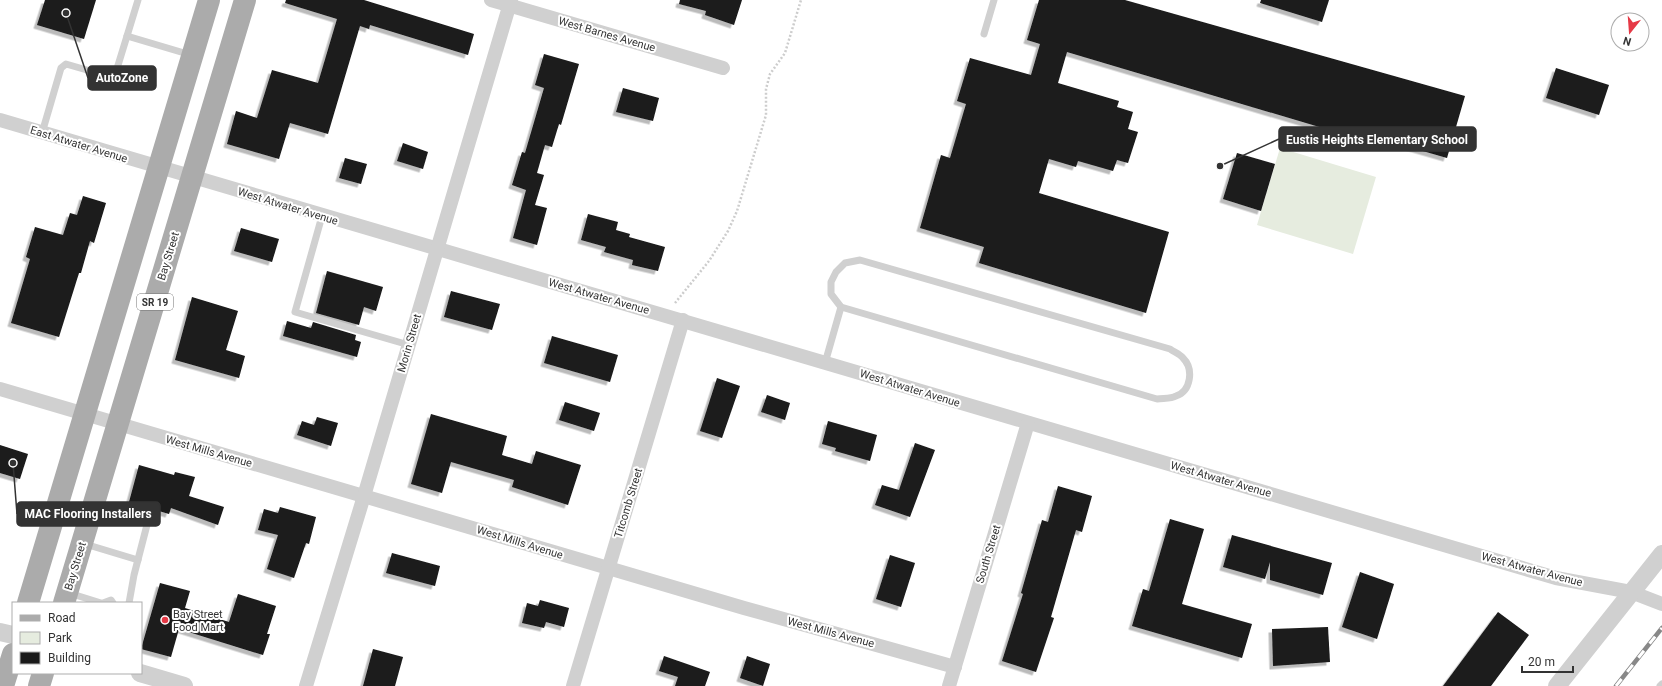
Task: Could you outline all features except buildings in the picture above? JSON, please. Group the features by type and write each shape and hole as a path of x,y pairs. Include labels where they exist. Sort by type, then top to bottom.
{"main road":[{"name":"SR 19","path":"28,602 209,0"},
{"name":"Bay Street","path":"65,598 245,0"},
{"path":"3,686 12,657"},
{"path":"39,686 43,674"}],"street":[{"name":"West Barnes Avenue","path":"491,0 510,3 723,68"},
{"name":"Morin Street","path":"306,686 510,3"},
{"name":"East Atwater Avenue","path":"0,120 159,168"},
{"name":"West Atwater Avenue","path":"159,168 683,320 1556,578 1632,592 1662,604"},
{"name":"Titcomb Street","path":"573,686 683,320"},
{"name":"West Mills Avenue","path":"0,389 609,568 955,667"},
{"name":"South Street","path":"949,686 1028,423"},
{"path":"1557,686 1662,554"},
{"path":"0,632 12,635"},
{"path":"142,674 184,686"}],"lane":[{"path":"42,133 61,68 66,64 111,77 115,75 138,0"},
{"path":"984,34 994,0"},
{"path":"127,36 193,56"},
{"path":"322,216 295,312 409,345"},
{"path":"860,260 1170,349 1184,358 1189,368 1190,378 1186,387 1177,396 1157,399 841,307 831,294 830,282 836,272 845,263 860,260"},
{"path":"825,363 841,307"},
{"path":"129,602 148,521"},
{"path":"82,543 138,560"},
{"path":"65,598 95,602"}],"path":[{"path":"668,316 675,304 709,260 728,231 737,211 766,115 766,89 770,74 784,53 801,0"}],"green space":[{"path":"1280,148 1376,177 1353,254 1257,225"}],"railway":[{"path":"1616,686 1662,628"}],"place":[{"name":"AutoZone","path":"66,13"},
{"name":"Eustis Heights Elementary School","path":"1220,166"},
{"name":"MAC Flooring Installers","path":"13,463"},
{"name":"Bay Street Food Mart","path":"165,620"}]}
